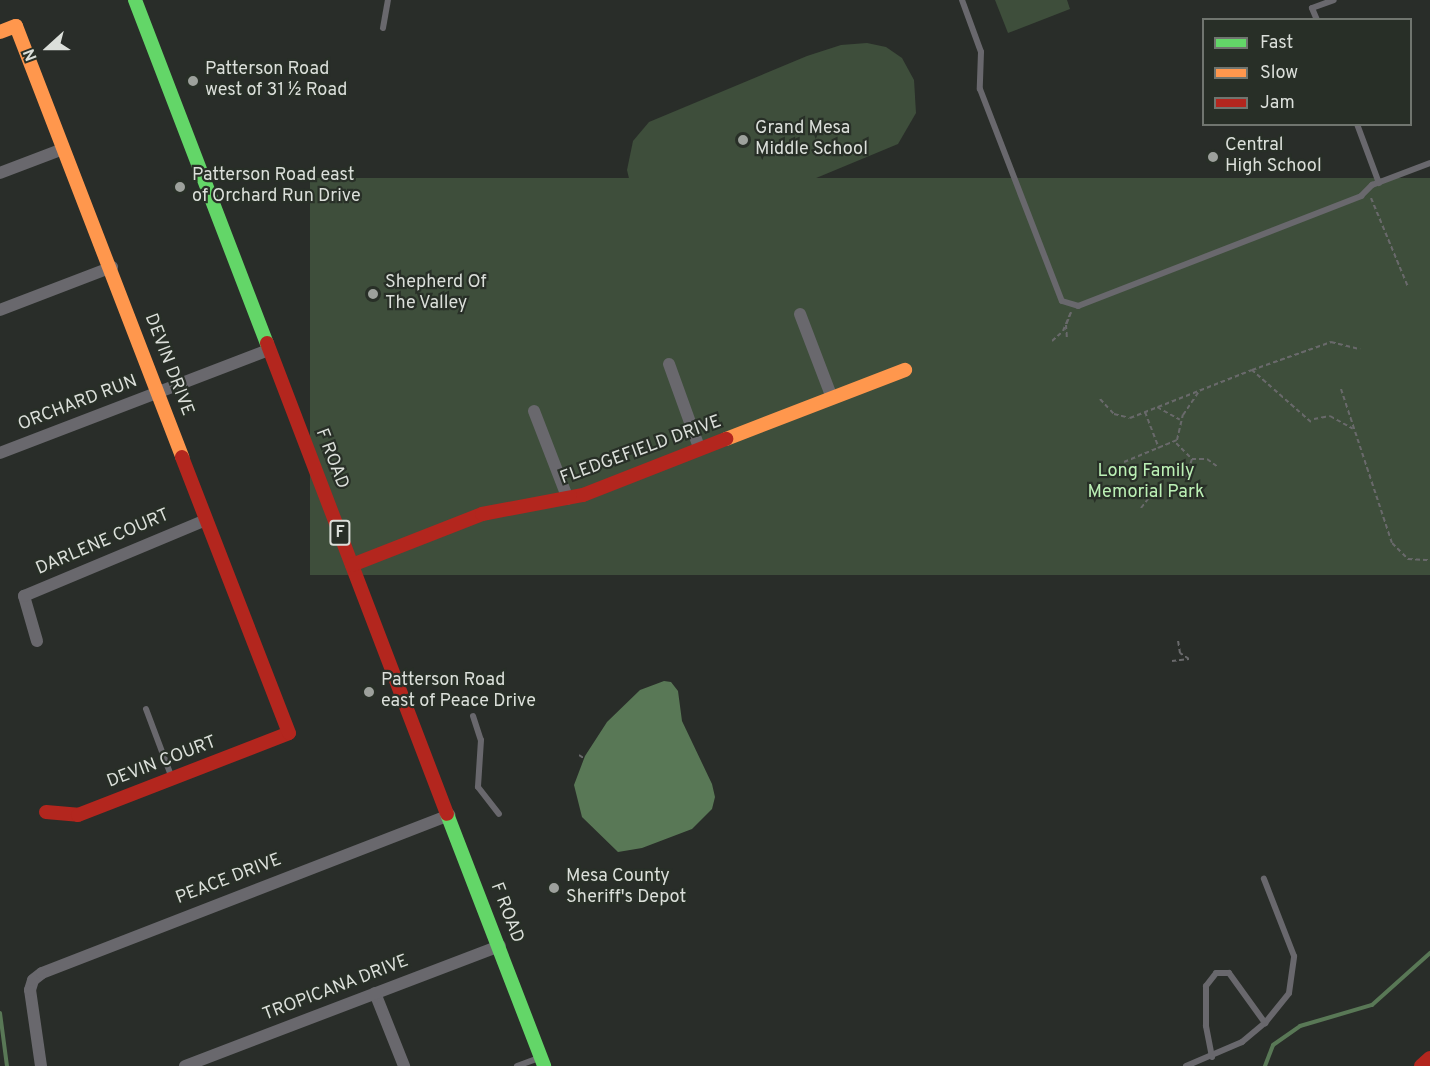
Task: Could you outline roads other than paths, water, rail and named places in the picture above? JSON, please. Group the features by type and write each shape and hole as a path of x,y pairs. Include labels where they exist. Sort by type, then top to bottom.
{"street":[{"name":"F ROAD","path":"135,0 500,946 542,1062"},
{"name":"DEVIN DRIVE","path":"0,32 16,26 63,149 112,267 206,520 289,733"},
{"path":"0,173 63,149"},
{"path":"0,310 112,267"},
{"path":"800,314 832,398"},
{"name":"ORCHARD RUN","path":"0,453 270,350"},
{"path":"669,364 700,450"},
{"name":"FLEDGEFIELD DRIVE","path":"352,565 482,514 568,499 905,370"},
{"path":"534,411 568,499"},
{"name":"DARLENE COURT","path":"37,641 24,596 206,520"},
{"name":"DEVIN COURT","path":"46,812 78,815 289,733"},
{"name":"PEACE DRIVE","path":"41,1066 30,990 33,980 42,973 449,815"},
{"name":"TROPICANA DRIVE","path":"185,1066 500,946"},
{"path":"375,993 404,1066"},
{"path":"1421,1066 1430,1058"}],"lane":[{"path":"383,28 388,0"},
{"path":"962,0 981,52 980,89 1062,301 1078,306 1361,196 1379,183 1430,163"},
{"path":"1316,18 1312,8 1334,0"},
{"path":"1358,126 1379,183"},
{"path":"146,708 172,778"},
{"path":"473,716 481,740 478,787 499,814"},
{"path":"1186,1066 1212,1057 1242,1042 1265,1023 1289,993 1294,956 1264,879"},
{"path":"1212,1057 1206,1026 1206,986 1216,973 1229,973 1265,1023"},
{"path":"517,1066 542,1062"}],"waterway":[{"path":"1265,1066 1273,1045 1300,1026 1372,1005 1430,953"},
{"path":"0,1013 7,1066"}],"place":[{"name":"Patterson Road west of 31 ½ Road","path":"193,81"},
{"name":"Grand Mesa Middle School","path":"743,140"},
{"name":"Central High School","path":"1213,157"},
{"name":"Patterson Road east of Orchard Run Drive","path":"180,187"},
{"name":"Shepherd Of The Valley","path":"373,294"},
{"name":"Patterson Road east of Peace Drive","path":"369,692"},
{"name":"Mesa County Sheriff's Depot","path":"554,888"}],"park label":[{"name":"Long Family Memorial Park","path":"1146,483"}]}
